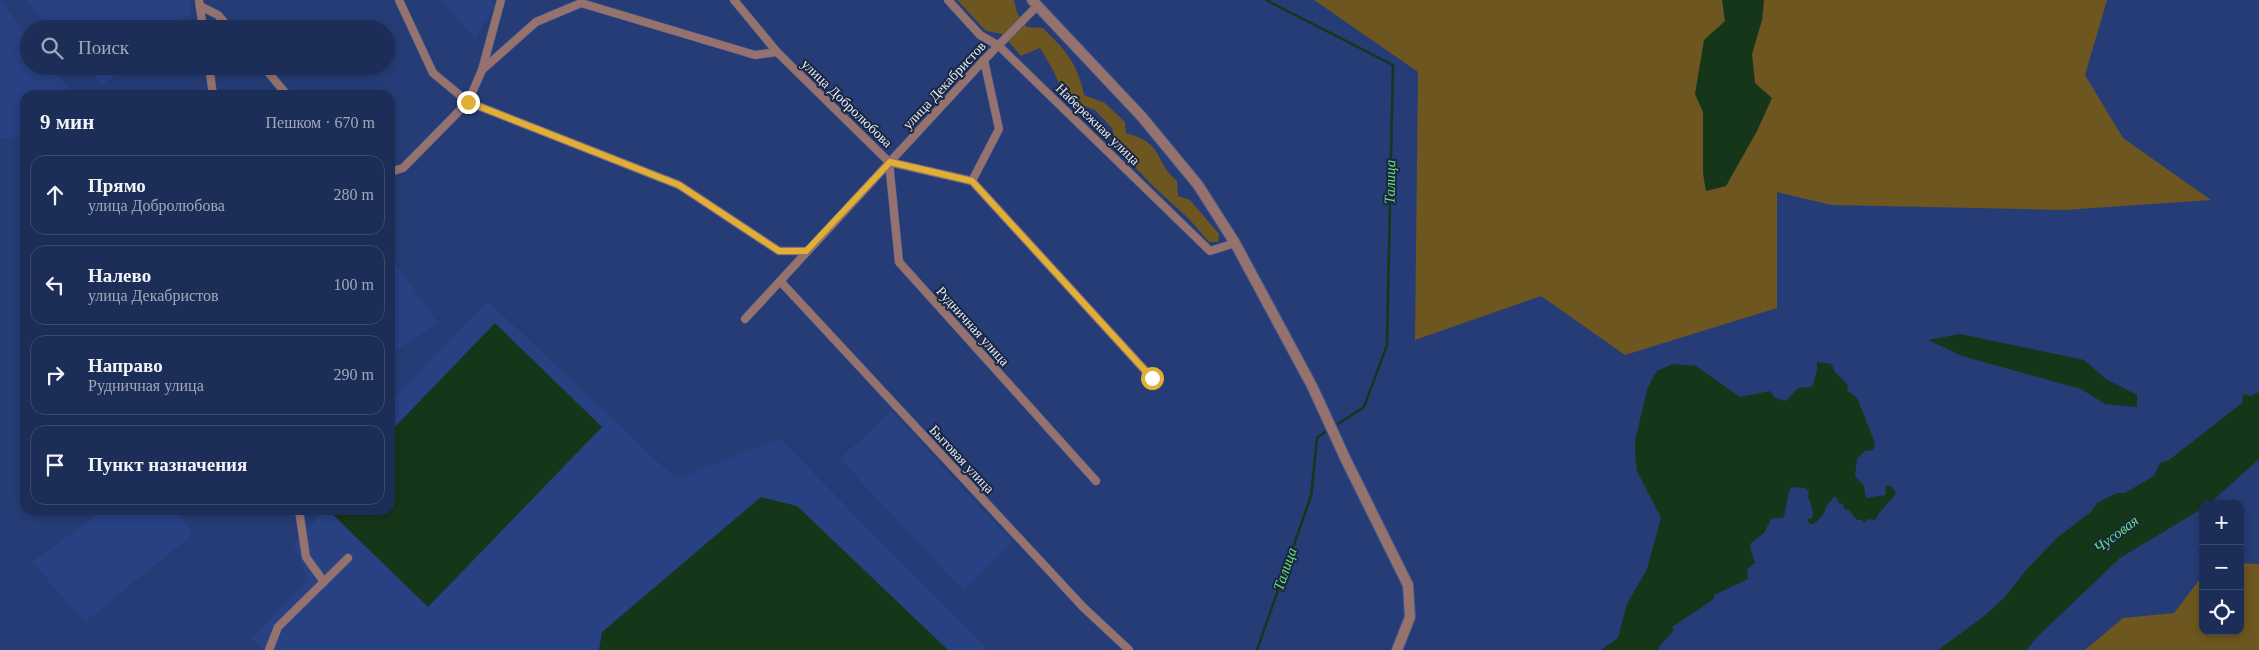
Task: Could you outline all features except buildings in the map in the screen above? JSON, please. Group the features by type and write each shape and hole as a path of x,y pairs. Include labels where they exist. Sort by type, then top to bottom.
{"street":[{"path":"399,0 434,73 468,102 679,185 779,251 806,251"},
{"path":"395,170 403,168 468,102 482,70 502,0"},
{"name":"улица Добролюбова","path":"734,0 777,52 890,162 972,181"},
{"name":"Набережная улица","path":"948,0 980,35 999,46 1210,251 1235,243"},
{"path":"482,70 536,22 580,1 755,55 777,52"},
{"path":"200,3 203,20"},
{"path":"200,3 222,20"},
{"path":"1034,3 1142,117 1198,185 1235,243 1312,386 1346,460 1408,585 1410,617 1397,650"},
{"name":"улица Декабристов","path":"745,319 806,251 999,46 1034,3"},
{"path":"984,60 999,129 972,181 1152,378"},
{"path":"210,75 212,90"},
{"path":"270,75 283,90"},
{"name":"Рудничная улица","path":"890,162 899,262 1096,481"},
{"name":"Бытовая улица","path":"780,281 1076,600 1129,650"},
{"path":"299,515 306,557 324,582"},
{"path":"269,650 278,627 348,558"}],"shaded area":[{"path":"0,0 20,26 20,75 58,75 69,90 20,90 20,136 0,139"},
{"path":"26,0 189,0 191,13 182,20 44,20"},
{"path":"441,0 493,0 494,7 475,38"},
{"path":"957,0 1014,0 1017,13 1027,27 1043,28 1070,58 1078,74 1084,95 1105,103 1125,122 1126,133 1139,137 1153,148 1170,174 1177,181 1178,196 1190,200 1219,234 1218,242 1209,242 1189,219 1152,185 1117,148 1112,128 1095,110 1066,100 1054,72 1040,48 1021,56 1002,34 986,31"},
{"path":"1314,0 2107,0 2085,75 2123,138 2211,200 2064,210 1831,205 1777,192 1777,308 1625,355 1541,296 1415,340 1418,72"},
{"path":"94,75 115,75 103,85"},
{"path":"395,263 438,323 395,351"},
{"path":"488,301 676,479 779,438 988,650 264,650 252,638 308,580 293,543 319,515 395,515 395,397"},
{"path":"891,411 1012,542 963,590 840,459"},
{"path":"181,515 192,535 85,622 32,562 96,516"},
{"path":"2244,563 2259,564 2259,650 2085,650 2123,618 2174,613 2199,580 2199,635 2244,635"}],"water":[{"path":"1722,0 1764,0 1762,20 1752,54 1755,83 1772,98 1757,131 1726,186 1706,191 1703,173 1703,112 1695,94 1704,40 1725,21"},
{"path":"495,323 602,427 428,607 333,515 395,515 395,427"},
{"path":"1960,334 2084,360 2106,379 2137,395 2137,407 2105,404 2081,389 1962,356 1928,340"},
{"path":"1817,362 1832,364 1834,371 1848,385 1847,390 1857,398 1875,443 1873,450 1865,451 1857,459 1855,476 1864,486 1866,498 1886,495 1885,486 1891,486 1896,494 1875,520 1868,519 1864,523 1862,520 1857,520 1850,511 1844,509 1843,504 1839,503 1835,496 1827,505 1823,515 1814,524 1810,524 1807,519 1812,518 1813,514 1808,498 1809,492 1805,488 1792,487 1789,491 1784,517 1771,519 1764,533 1751,543 1750,547 1755,563 1747,569 1748,579 1714,595 1714,599 1672,627 1674,630 1659,647 1659,650 1601,650 1618,638 1627,604 1647,569 1661,518 1637,471 1635,454 1635,441 1647,390 1657,371 1673,364 1696,366 1740,397 1770,391 1775,398 1786,401 1798,388 1812,387 1817,371"},
{"name":"Чусовая","path":"2259,392 2259,459 2213,500 2199,500 2199,510 2120,558 2036,638 2027,650 1938,650 1983,617 2005,597 2026,570 2058,537 2092,511 2097,503 2117,493 2125,493 2154,476 2160,463 2169,460 2242,403 2243,394 2251,396"},
{"path":"761,497 797,506 948,650 599,650 602,632"}],"waterway":[{"name":"Талица","path":"1266,0 1393,65 1387,345 1364,407 1338,424"},
{"name":"Талица","path":"1257,650 1311,496 1317,438 1325,432"}],"route":[{"path":"468,102 679,185 779,251 806,251 890,162 972,181 1152,378"}]}
